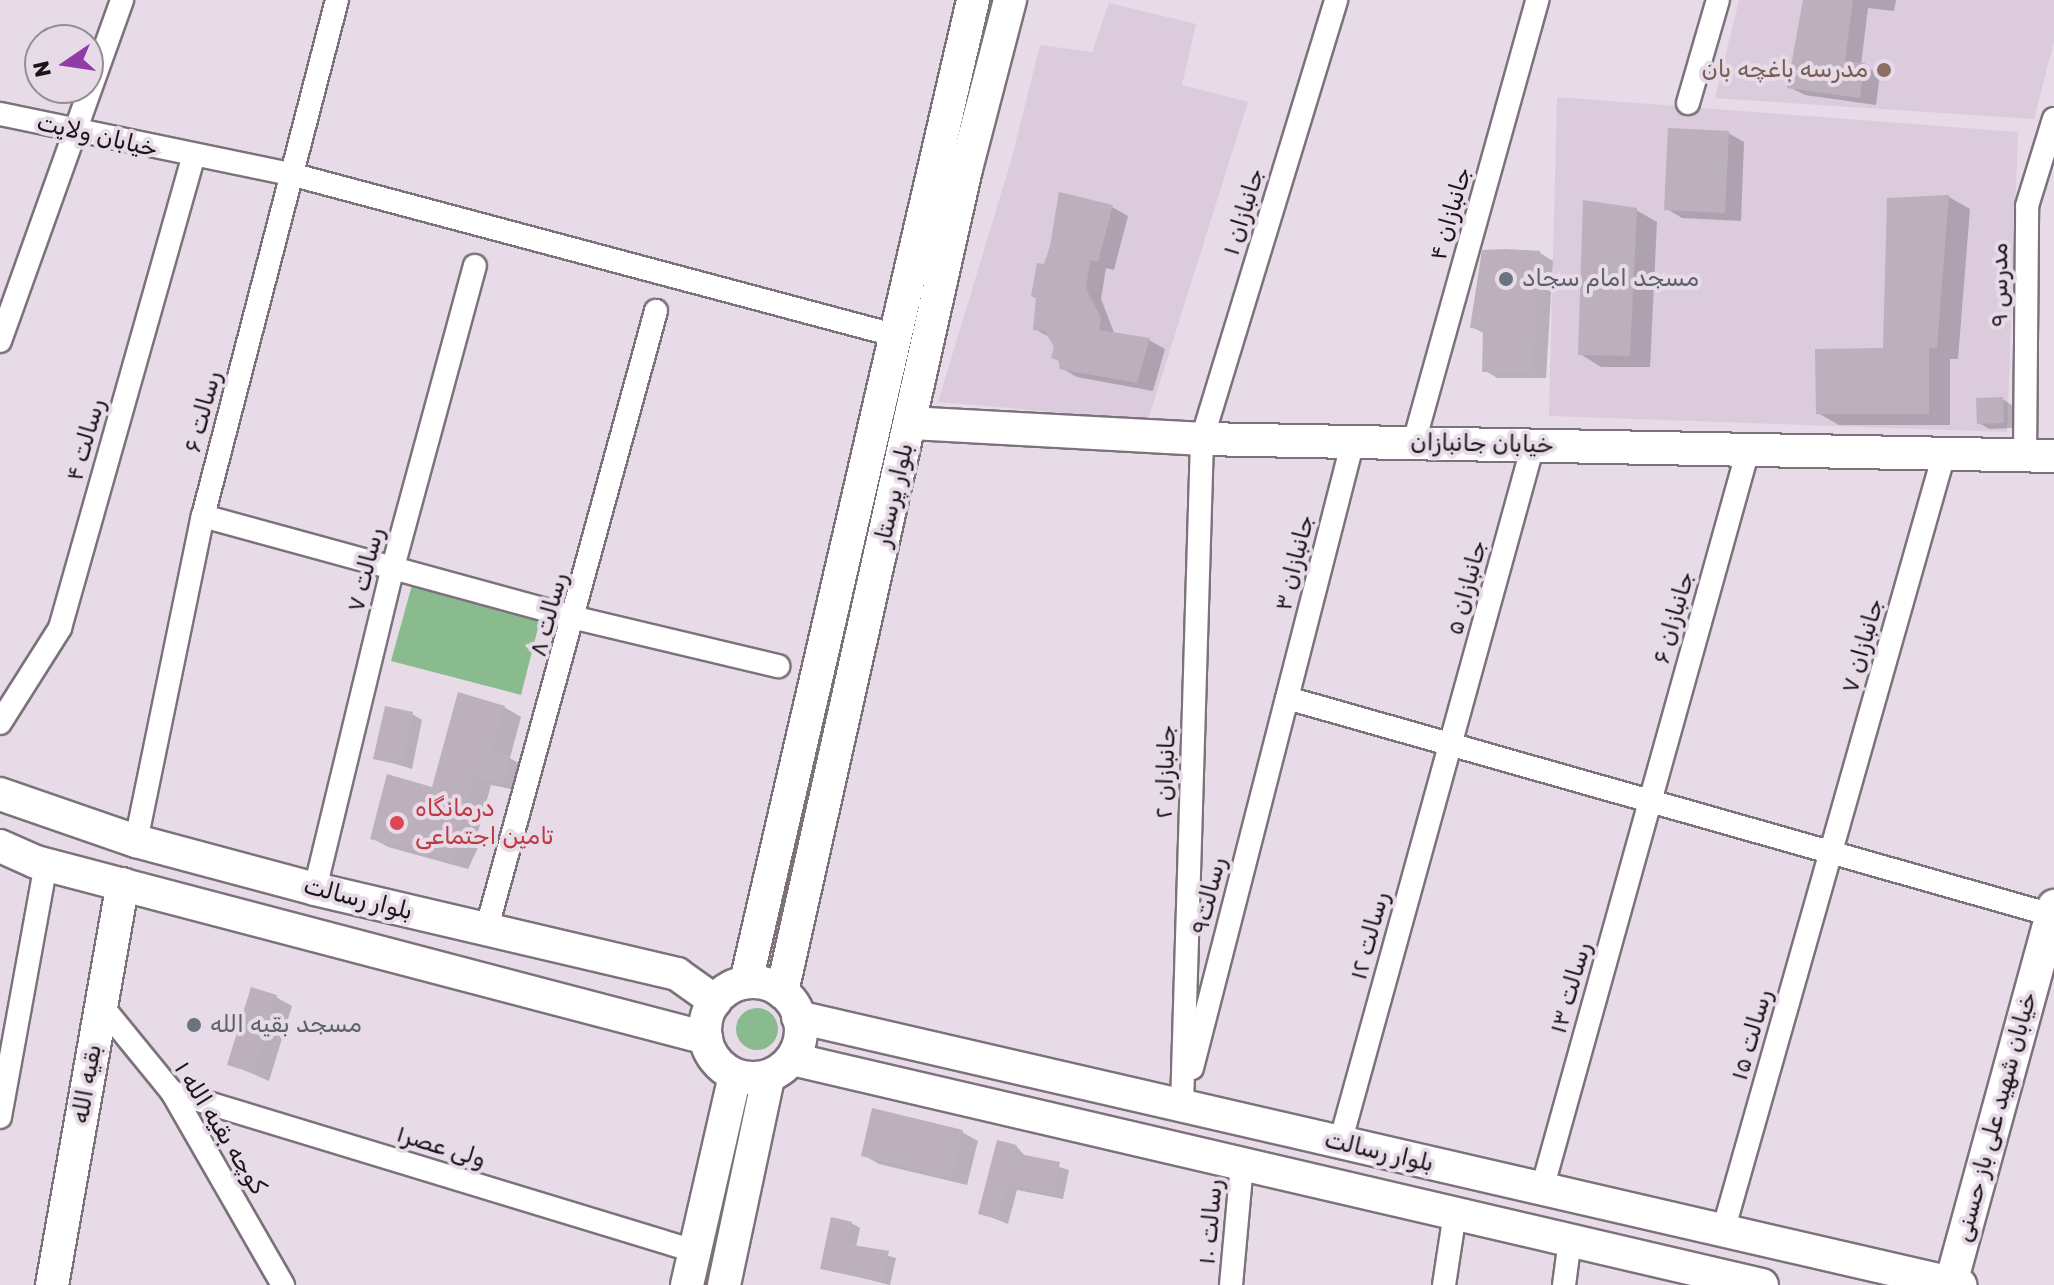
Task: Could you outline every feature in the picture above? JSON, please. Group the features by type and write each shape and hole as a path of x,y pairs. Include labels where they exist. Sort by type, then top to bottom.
{"main road":[{"name":"بلوار پرستار","path":"746,982 973,0"},
{"name":"بلوار پرستار","path":"790,1004 948,248 1010,0"},
{"path":"920,229 948,248"},
{"name":"خیابان جانبازان","path":"910,423 1202,439 2040,456"},
{"name":"بلوار رسالت","path":"0,794 136,841 315,889 677,974 715,1001"},
{"name":"بلوار رسالت","path":"0,846 46,865 706,1038"},
{"name":"بقیه الله","path":"52,1285 123,884"},
{"name":"خیابان شهید علی باز حسنی","path":"1955,1284 2053,910"},
{"path":"724,1285 780,1068 800,1042 790,1004 746,982 715,1001 706,1038 712,1055 735,1076"},
{"name":"بلوار رسالت","path":"790,1004 1182,1106 1955,1284"},
{"path":"735,1076 780,1068"},
{"name":"بلوار رسالت","path":"780,1068 1242,1163 1570,1240 1712,1279 1762,1285"},
{"path":"687,1285 735,1076"},
{"path":"1712,1279 1723,1231"}],"street":[{"path":"0,341 122,0"},
{"name":"رسالت ۶","path":"136,841 203,516 337,0"},
{"name":"جانبازان ۱","path":"1202,439 1336,0"},
{"name":"جانبازان ۴","path":"1414,442 1537,0"},
{"path":"1688,103 1718,0"},
{"name":"خیابان ولایت","path":"0,114 193,158 294,175 894,335"},
{"name":"مدرس ۹","path":"2040,456 2027,206 2054,119"},
{"name":"رسالت ۴","path":"0,723 60,628 193,158"},
{"name":"رسالت ۷","path":"315,889 393,567 475,266"},
{"name":"رسالت ۸","path":"486,931 576,618 656,311"},
{"name":"جانبازان ۲","path":"1182,1106 1202,439"},
{"name":"جانبازان ۳","path":"1287,698 1353,441"},
{"name":"جانبازان ۵","path":"1450,744 1533,445"},
{"name":"جانبازان ۶","path":"1650,801 1748,450"},
{"name":"جانبازان ۷","path":"1831,852 1944,454"},
{"path":"203,516 576,618 778,666"},
{"path":"1287,698 1831,852 2053,910"},
{"name":"رسالت۹","path":"1182,1106 1287,698"},
{"name":"رسالت ۱۲","path":"1340,1143 1450,744"},
{"name":"رسالت ۱۳","path":"1542,1189 1650,801"},
{"name":"رسالت ۱۵","path":"1723,1231 1831,852"},
{"path":"0,1117 46,865"},
{"name":"کوچه بقیه الله ۱","path":"101,1005 172,1092 283,1285"},
{"name":"ولی عصر۱","path":"172,1092 694,1251"},
{"name":"رسالت ۱۰","path":"1231,1285 1242,1163"},
{"path":"1444,1285 1455,1213"},
{"path":"1564,1285 1570,1240"}],"shaded area":[{"name":"مدرسه باغچه بان","path":"1739,0 2054,0 2054,41 2034,119 1715,98"},
{"path":"1109,3 1196,24 1182,85 1248,102 1148,420 938,402 1011,161 1040,45 1092,52"},
{"path":"1557,97 2018,132 2007,432 1549,416"}],"green space":[{"path":"412,585 541,616 521,695 391,661"},
{"path":"757,1008 772,1014 778,1029 772,1044 757,1050 742,1044 736,1029 742,1014"}],"building":[{"path":"1803,0 1853,0 1845,61 1865,63 1860,98 1787,88"},
{"path":"1668,128 1729,131 1725,213 1664,210"},
{"path":"1059,192 1113,205 1098,262 1090,260 1086,289 1101,318 1099,330 1150,338 1137,383 1059,369 1060,361 1051,358 1054,346 1044,331 1033,330 1036,298 1031,296 1037,263 1044,264 1050,246"},
{"path":"1949,195 1937,348 1929,348 1929,414 1816,414 1815,349 1883,348 1887,198"},
{"path":"1583,200 1637,208 1630,356 1578,355"},
{"path":"1482,250 1540,251 1533,372 1482,372 1483,329 1470,328"},
{"path":"2003,397 2004,423 1977,424 1976,398"},
{"path":"458,692 505,706 492,752 510,756 505,783 474,777 461,826 466,828 452,861 370,839 387,774 432,787"},
{"path":"385,706 413,712 401,765 373,759"},
{"path":"251,987 277,995 253,1073 227,1065"},
{"path":"872,1108 963,1130 952,1178 861,1156"},
{"path":"997,1140 1017,1145 1015,1153 1060,1162 1053,1195 1007,1185 998,1219 978,1214"},
{"path":"831,1217 852,1222 847,1244 889,1251 882,1282 820,1269"}],"place":[{"name":"مدرسه باغچه بان","path":"1884,70"},
{"name":"مسجد امام سجاد","path":"1506,279"},
{"name":"درمانگاه تامین اجتماعی","path":"397,823"},
{"name":"مسجد بقیه الله","path":"194,1025"}]}
